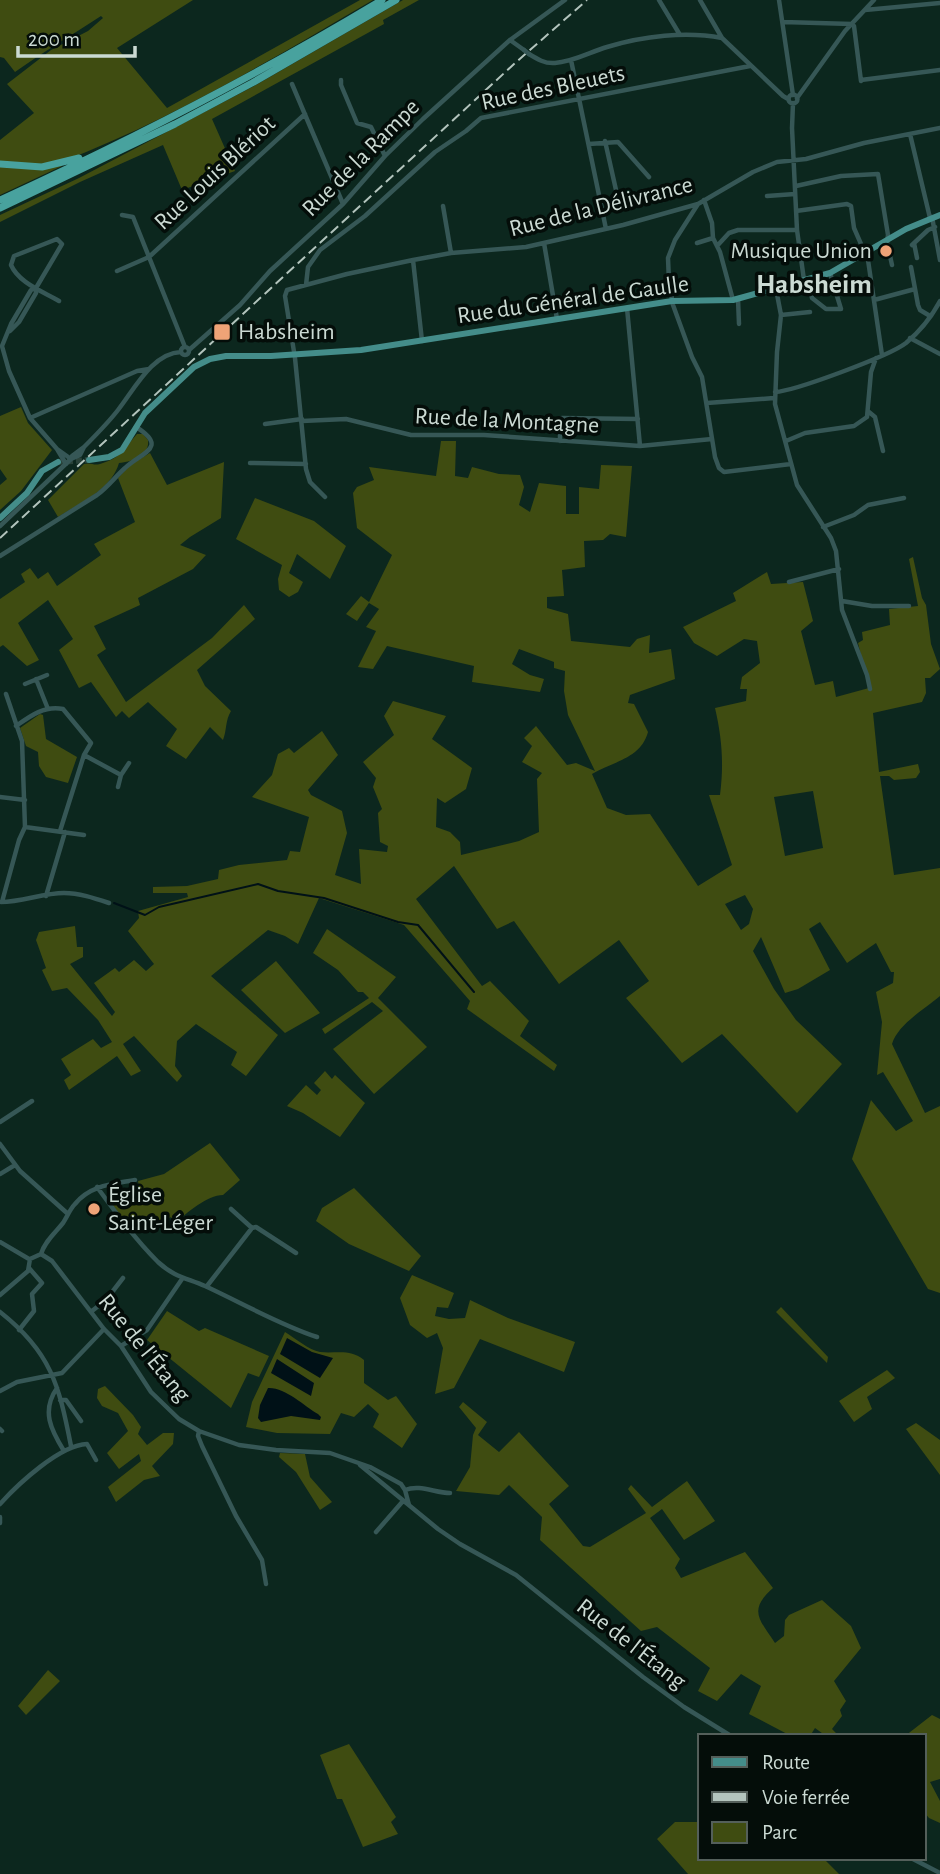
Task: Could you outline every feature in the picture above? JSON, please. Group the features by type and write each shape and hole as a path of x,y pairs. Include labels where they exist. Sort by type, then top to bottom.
{"highway":[{"path":"0,200 248,77 382,0"},
{"path":"0,210 252,83 396,0"},
{"path":"0,164 23,167 57,165 125,140"}],"main road":[{"name":"Rue du Général de Gaulle","path":"136,427 148,410 196,366 207,360 226,356 361,350 686,299 724,302 830,273 887,239 934,217"},
{"path":"89,460 106,458 119,452 127,444 136,427"},
{"path":"0,518 27,493 42,471 65,462"}],"street":[{"name":"Rue de la Rampe","path":"150,369 166,356 185,349 240,304 270,271 343,204 386,156 510,40 565,0"},
{"path":"659,0 680,35"},
{"path":"699,0 722,38 783,96 793,99"},
{"path":"779,0 793,99 797,230 806,280 811,298 826,309 841,310 830,273"},
{"path":"793,99 870,1"},
{"path":"864,10 868,12 940,3"},
{"path":"783,22 852,24"},
{"path":"852,24 861,81 940,70"},
{"path":"510,40 549,64 571,60 623,43 680,35 722,38"},
{"path":"571,60 606,229"},
{"name":"Rue des Bleuets","path":"306,285 308,267 320,250 365,216 431,155 481,118 750,65"},
{"path":"341,80 357,123 371,127 386,156"},
{"path":"292,84 343,204"},
{"name":"Rue Louis Blériot","path":"117,271 149,257 305,114"},
{"name":"Rue de la Délivrance","path":"306,285 413,260 451,253 509,249 606,229 698,204 768,165 940,128"},
{"path":"910,134 934,217 940,260"},
{"path":"605,141 616,190"},
{"path":"589,144 618,142 649,177"},
{"path":"796,186 841,176 878,174 892,265"},
{"path":"767,196 795,194"},
{"path":"704,200 712,223 713,238 736,299 739,324"},
{"path":"698,204 675,240 668,258 668,282 692,358 702,377 715,457 719,468 724,472 791,464"},
{"path":"796,211 849,205 854,228 868,260 882,355"},
{"path":"443,206 451,253"},
{"path":"122,215 132,217 185,349"},
{"path":"917,258 913,244 934,227"},
{"path":"717,246 729,233 738,230 797,230"},
{"path":"697,243 713,238"},
{"path":"59,301 36,288 15,275 11,265 14,256 57,239 62,244 36,288 31,290 2,346 9,371 30,418 65,462"},
{"path":"544,243 557,320"},
{"path":"413,260 422,341"},
{"path":"911,267 920,310 940,315"},
{"path":"306,285 285,293 295,354 306,464 310,482 325,497"},
{"path":"776,289 781,315 774,395 797,485 831,538 839,569 846,623 863,663 870,689"},
{"path":"874,300 915,289"},
{"path":"707,403 774,395 876,358 910,338 932,315 940,301"},
{"path":"627,308 640,446"},
{"path":"781,315 810,312"},
{"path":"910,338 940,355"},
{"path":"786,441 805,433 854,426 867,417 870,382 876,358"},
{"path":"30,418 137,371 150,369"},
{"path":"0,526 65,462 80,455 150,369"},
{"path":"869,412 874,417 883,451"},
{"path":"560,441 562,418 638,419"},
{"name":"Rue de la Montagne","path":"265,424 346,419 411,435 484,435 640,446 712,439"},
{"path":"0,556 97,495 126,467 150,449 149,437 136,427"},
{"path":"250,463 306,464"},
{"path":"823,527 854,515 876,502 904,498"},
{"path":"789,582 839,569"},
{"path":"842,601 872,606 909,606"},
{"path":"25,684 47,675"},
{"path":"36,679 48,709"},
{"path":"6,694 22,741 25,827 1,902 63,893 108,903"},
{"path":"16,726 34,713 63,709 91,743 84,755 46,896"},
{"path":"84,755 121,775"},
{"path":"118,787 121,775 129,763"},
{"path":"0,797 25,800"},
{"path":"25,827 84,835"},
{"path":"0,1122 32,1101"},
{"path":"0,1144 15,1166 68,1214"},
{"path":"0,1174 15,1166"},
{"path":"30,1259 41,1254 44,1245 75,1203 97,1187 135,1180"},
{"path":"97,1187 137,1239 159,1262 181,1279 207,1286 257,1312 317,1337"},
{"path":"231,1209 252,1228 256,1227 296,1253"},
{"path":"207,1286 252,1228"},
{"path":"0,1241 30,1259"},
{"name":"Rue de l'Étang","path":"41,1254 52,1261 104,1329 121,1346 147,1387 172,1414 199,1431 239,1445 330,1453 359,1464 395,1479 405,1492 409,1505"},
{"path":"0,1295 29,1268 30,1259"},
{"path":"19,1330 34,1311 33,1294 42,1283 29,1268"},
{"path":"92,1311 106,1300 123,1278"},
{"path":"121,1346 148,1331 181,1279"},
{"path":"0,1312 37,1348 54,1374 71,1446"},
{"path":"3,1389 17,1382 65,1371 104,1329"},
{"path":"57,1388 49,1405 48,1416 51,1429 64,1451"},
{"path":"60,1400 66,1400 81,1421"},
{"path":"199,1431 202,1446 236,1516 262,1560 266,1584"},
{"path":"0,1504 71,1446 87,1444 96,1460"},
{"name":"Rue de l'Étang","path":"359,1464 460,1544 516,1575 684,1707 728,1734"},
{"path":"387,1488 395,1479"},
{"path":"376,1532 403,1501 405,1492 414,1487 435,1493 450,1493"},
{"path":"0,1517 0,1523"},
{"path":"915,1860 940,1873"}],"green space":[{"path":"0,0 193,0 117,48 167,108 360,0 373,0 181,108 61,162 62,166 0,195 0,140 34,113 7,84 51,50 88,31 103,18 101,16 15,72 4,58 0,57"},
{"path":"403,0 419,0 383,20 384,24 212,119 235,171 182,190 163,145 0,222 0,215 79,178 256,85"},
{"path":"21,407 28,423 52,450 21,491 0,510 0,485 7,479 0,469 0,416"},
{"path":"137,434 143,434 148,440 143,454 119,463 102,488 58,517 48,500 84,464 98,464 113,459"},
{"path":"441,441 456,441 455,476 468,478 472,467 499,474 520,475 524,487 519,505 530,512 539,483 566,486 566,514 579,514 579,487 599,489 601,465 632,466 626,537 610,534 603,540 584,541 585,567 562,570 564,596 547,597 547,608 568,614 571,641 630,647 637,639 650,635 649,653 671,649 675,679 630,695 628,703 634,704 648,732 645,741 626,758 592,774 607,808 626,815 650,814 698,886 732,865 709,795 720,795 722,773 722,751 715,708 746,701 747,689 740,689 742,677 760,663 757,641 744,639 717,656 694,643 683,627 736,601 733,593 767,572 771,584 803,582 813,621 801,631 815,685 833,681 836,697 869,688 858,643 863,640 862,632 890,625 889,609 918,606 909,559 913,557 926,605 931,644 940,669 930,678 925,678 926,693 922,702 873,713 879,772 918,764 920,772 916,778 894,780 889,776 880,776 894,875 940,868 940,996 906,1023 892,1044 925,1113 940,1106 940,1293 928,1289 852,1159 871,1100 896,1131 913,1121 883,1072 877,1075 882,1022 876,992 893,983 894,972 891,972 876,943 847,963 820,922 809,929 830,970 798,989 785,993 761,937 753,951 774,989 796,1020 842,1064 797,1113 722,1034 682,1063 626,998 649,981 619,940 559,984 514,921 497,929 454,866 416,899 482,986 490,981 529,1021 520,1036 557,1065 554,1071 467,1009 470,1001 404,925 319,898 298,944 268,930 211,976 278,1035 246,1076 231,1065 237,1052 196,1024 177,1041 175,1066 182,1076 177,1082 134,1036 123,1044 141,1071 131,1076 117,1056 69,1090 64,1080 71,1075 61,1059 93,1039 101,1048 112,1042 98,1020 67,988 52,991 42,970 46,968 36,940 39,932 75,926 77,947 83,947 83,957 70,964 112,1016 115,1012 94,983 115,968 119,972 134,960 146,971 154,964 128,931 139,918 138,911 188,897 187,893 153,893 153,887 187,886 218,879 219,870 287,860 290,851 300,852 309,817 252,797 272,775 278,754 289,748 294,753 322,731 338,755 308,790 311,795 342,811 347,833 335,875 361,884 359,849 387,852 388,846 380,842 378,813 382,809 373,787 376,778 363,762 394,735 384,716 393,701 446,716 432,739 472,768 466,789 445,803 437,798 436,827 450,832 460,842 461,855 519,841 539,832 537,779 542,773 522,762 532,746 524,738 536,726 567,765 576,763 595,771 568,715 564,691 565,671 554,668 554,662 519,649 512,664 530,675 544,679 540,692 472,682 474,666 387,646 373,669 358,667 376,631 366,627 379,609 369,603 357,621 346,614 361,596 369,602 392,555 357,528 353,493 357,487 374,480 369,467 436,476","holes":["813,791 823,848 785,856 774,797","745,895 753,909 749,924 741,930 725,904"]},
{"path":"150,453 167,485 224,462 221,518 180,545 206,555 193,569 138,598 140,605 94,626 106,649 97,655 126,702 212,638 244,605 255,619 197,670 205,686 231,711 223,740 210,727 186,759 166,746 177,729 148,702 129,718 122,711 116,717 91,682 79,688 59,650 73,639 48,600 18,623 39,660 27,666 3,645 0,647 0,599 25,582 21,574 30,568 38,579 48,572 57,586 101,555 94,544 135,522 118,478 130,465"},
{"path":"255,498 314,521 346,546 330,579 297,554 289,573 303,582 298,592 289,597 279,590 278,579 282,565 236,539"},
{"path":"40,714 43,715 46,739 77,757 68,783 46,777 39,766 38,752 26,746 20,728"},
{"path":"327,929 396,977 378,998 427,1047 374,1094 333,1049 383,1011 372,1002 325,1034 322,1029 369,998 363,992 358,992 338,970 313,953"},
{"path":"276,961 320,1013 285,1033 241,990"},
{"path":"325,1071 332,1079 335,1075 365,1103 340,1137 287,1106 306,1085 317,1095 321,1090 314,1083"},
{"path":"210,1143 240,1180 223,1195 204,1201 175,1223 171,1217 155,1228 148,1220 132,1231 108,1199 139,1188 138,1181 164,1174"},
{"path":"354,1188 421,1256 409,1271 349,1244 316,1221 322,1208"},
{"path":"412,1275 454,1293 448,1308 437,1307 435,1316 465,1318 470,1300 508,1318 575,1342 564,1372 480,1339 454,1388 435,1394 443,1348 437,1333 427,1338 410,1325 400,1298"},
{"path":"781,1307 828,1357 827,1363 776,1312"},
{"path":"167,1311 199,1331 205,1328 269,1356 259,1377 248,1373 231,1408 147,1340"},
{"path":"285,1332 316,1351 348,1353 364,1360 364,1383 388,1400 396,1396 417,1424 402,1448 373,1427 379,1414 368,1404 354,1417 341,1413 330,1434 277,1433 246,1427 252,1402"},
{"path":"887,1370 895,1378 867,1397 872,1409 854,1422 839,1401"},
{"path":"105,1386 133,1415 141,1427 138,1434 147,1445 163,1433 174,1433 173,1444 152,1466 160,1476 144,1480 116,1502 108,1487 141,1461 139,1454 119,1469 107,1453 128,1431 118,1413 102,1406 97,1398 98,1389"},
{"path":"463,1402 487,1422 478,1435 499,1452 519,1432 569,1486 549,1504 583,1546 590,1547 646,1513 628,1489 631,1485 652,1507 687,1481 715,1521 684,1540 662,1509 650,1518 680,1559 675,1568 681,1578 745,1552 773,1588 758,1609 764,1627 775,1643 784,1636 785,1620 789,1615 822,1600 851,1626 861,1648 834,1681 846,1701 840,1710 842,1716 832,1729 837,1734 823,1734 815,1728 811,1734 787,1734 749,1714 761,1686 741,1674 717,1701 698,1691 710,1668 657,1627 641,1631 540,1540 542,1517 509,1485 499,1495 456,1491 470,1467 476,1428 459,1407"},
{"path":"916,1423 940,1440 940,1475 906,1429"},
{"path":"280,1453 305,1454 310,1477 332,1502 320,1510 296,1472 279,1457"},
{"path":"48,1670 60,1681 26,1715 18,1706"},
{"path":"932,1715 940,1719 940,1779 930,1782 940,1801 940,1823 926,1814 926,1734 908,1734"},
{"path":"349,1744 396,1817 391,1822 398,1834 363,1847 342,1799 337,1799 320,1755"},
{"path":"675,1822 698,1822 698,1860 825,1860 839,1874 688,1874 657,1839"}],"shaded area":[{"path":"287,1338 312,1352 333,1358 320,1378 280,1354"},
{"path":"277,1359 314,1383 311,1396 271,1373"},
{"path":"268,1388 294,1398 318,1414 320,1420 291,1416 261,1422 258,1418 260,1405"}],"waterway":[{"path":"114,903 145,915 159,907 258,884 278,891 324,898 398,922 418,925 474,992"}],"tunnel":[{"path":"58,462 89,460"}],"railway":[{"path":"0,538 514,64 587,0"}],"place":[{"name":"Musique Union","path":"886,251"},
{"name":"Habsheim","path":"222,332"},
{"name":"Église Saint-Léger","path":"94,1209"}],"district":[{"name":"Habsheim","path":"814,285"}]}
